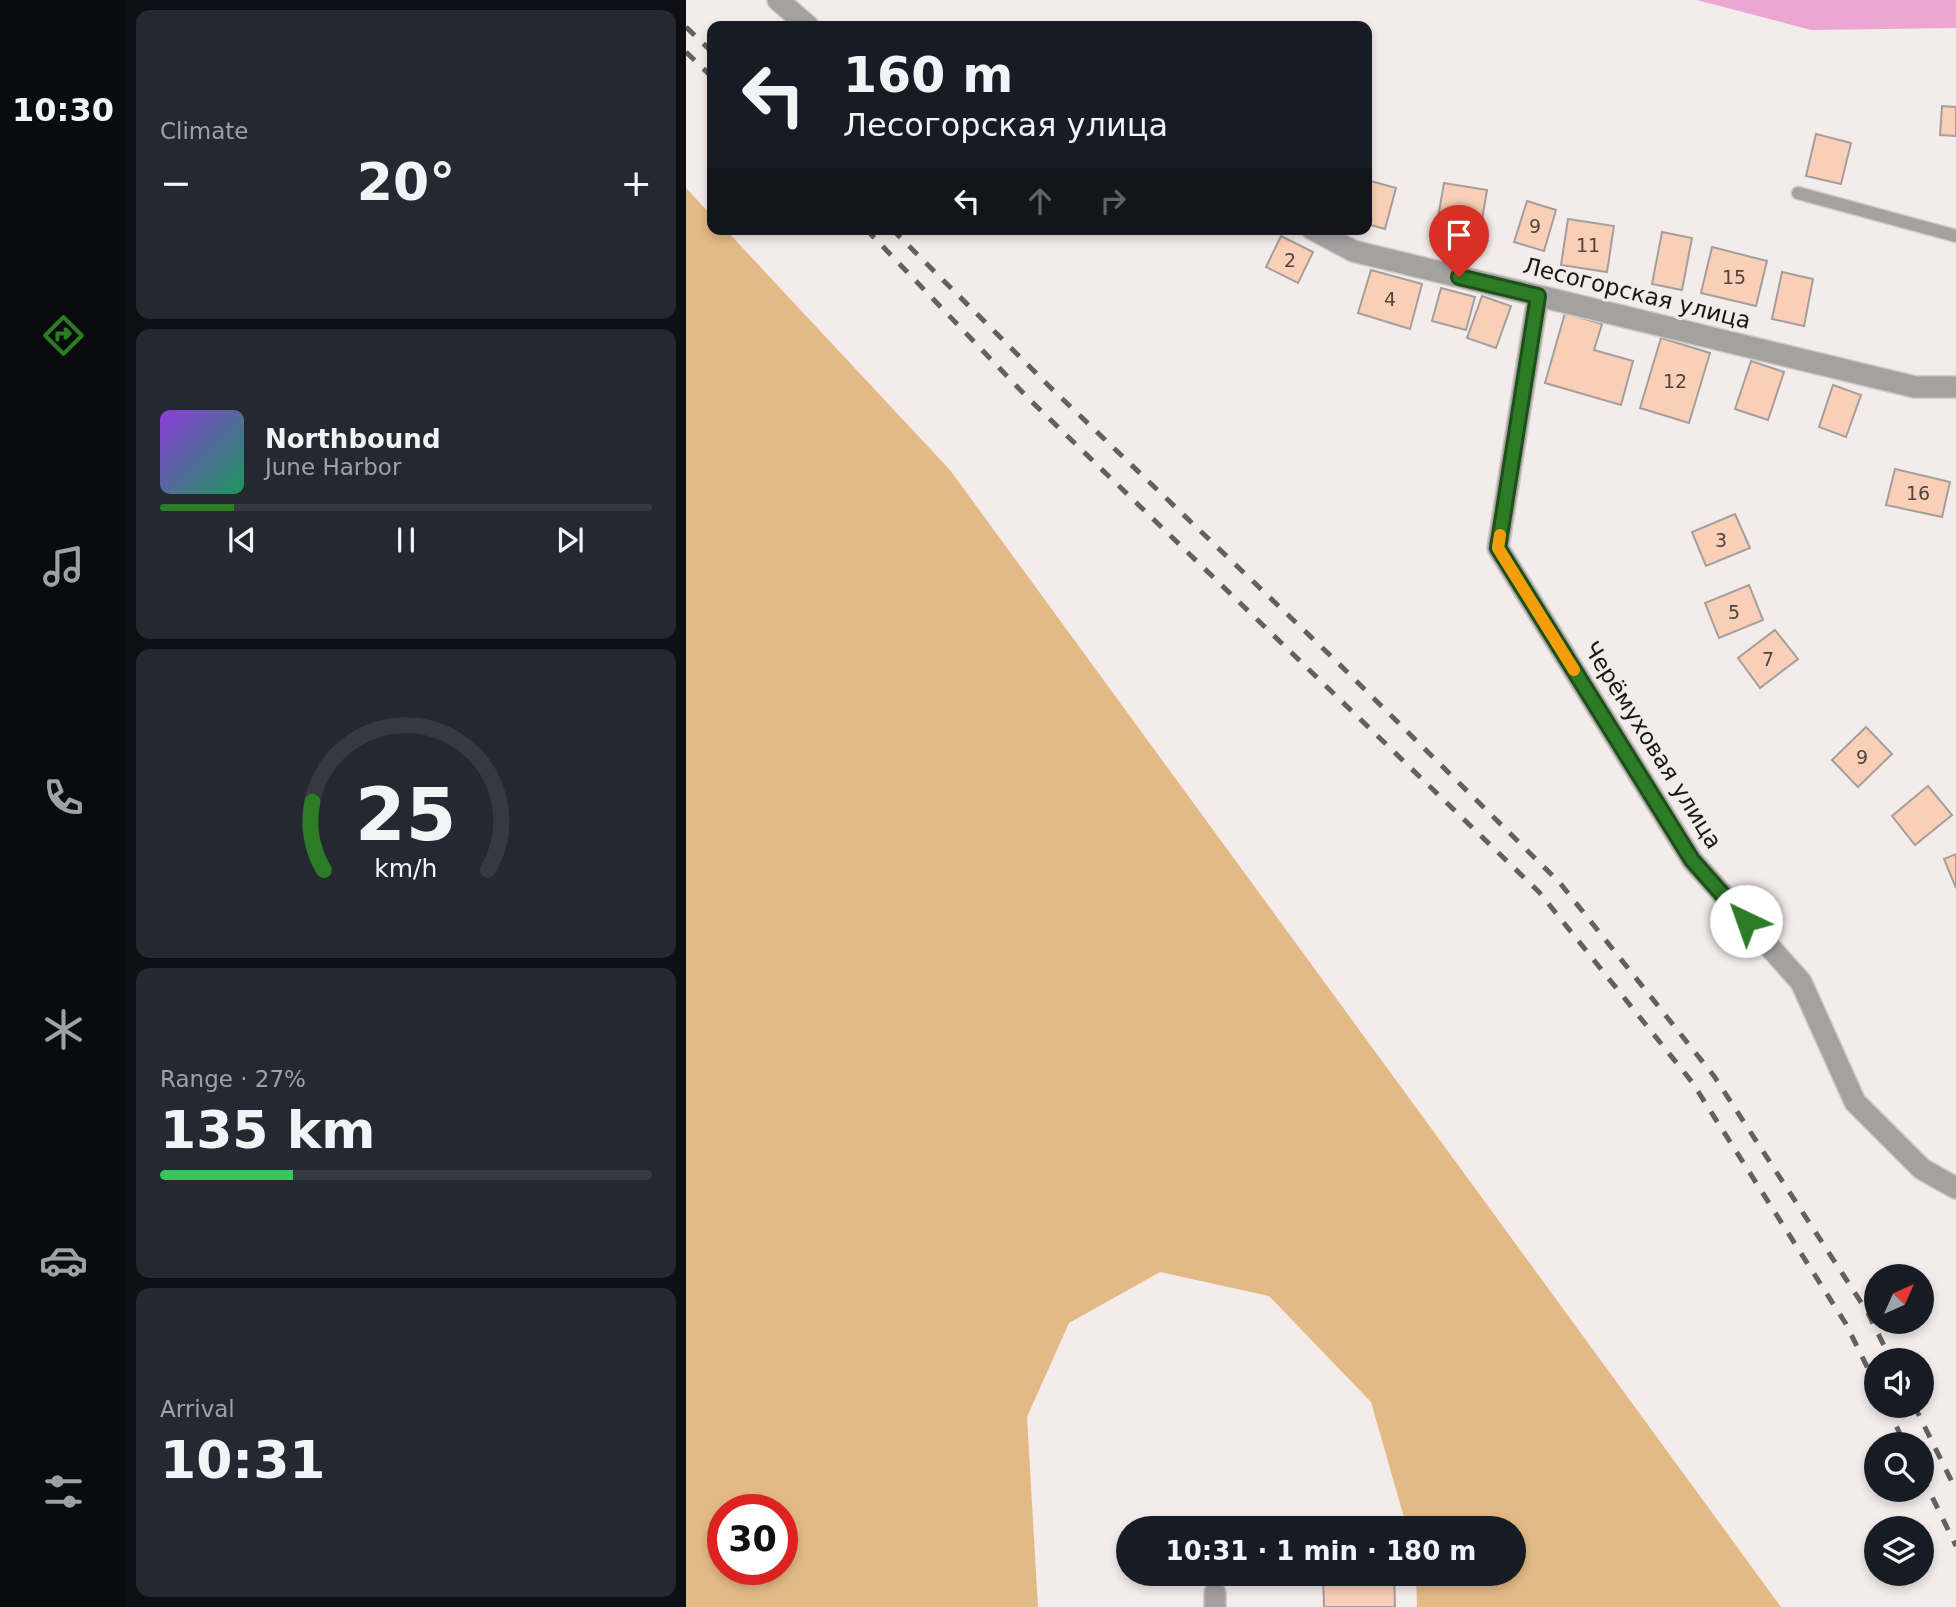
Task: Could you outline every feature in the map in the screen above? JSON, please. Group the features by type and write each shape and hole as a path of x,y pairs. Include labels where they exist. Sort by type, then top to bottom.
{"street":[{"path":"778,0 802,21"},
{"name":"Лесогорская улица","path":"1323,235 1353,251 1915,387 1956,387"},
{"name":"Черёмуховая улица","path":"1538,296 1498,548 1692,860 1801,982 1855,1102 1922,1169 1956,1188"}],"lane":[{"path":"1798,193 1956,236"}],"shaded area":[{"path":"1697,0 1956,0 1956,28 1811,30"},
{"path":"686,188 707,211 707,235 731,235 950,470 1781,1607 1417,1607 1416,1586 1526,1586 1526,1516 1404,1516 1371,1402 1269,1296 1160,1272 1069,1323 1027,1417 1038,1607 686,1607"}],"building":[{"path":"1942,106 1956,107 1956,136 1940,135"},
{"path":"1816,134 1851,143 1841,184 1806,176"},
{"path":"1372,181 1396,188 1385,229 1372,225"},
{"path":"1444,183 1487,190 1479,237 1436,229"},
{"path":"1527,201 1556,210 1544,251 1514,242"},
{"path":"1568,219 1614,226 1607,272 1561,265"},
{"path":"1662,232 1692,238 1682,290 1652,284"},
{"path":"1281,236 1313,252 1298,283 1266,267"},
{"path":"1712,247 1767,261 1756,306 1701,293"},
{"path":"1371,270 1422,284 1410,329 1358,313"},
{"path":"1782,272 1813,279 1804,326 1772,319"},
{"path":"1441,288 1475,297 1466,330 1432,321"},
{"path":"1482,296 1511,306 1496,348 1467,338"},
{"path":"1565,313 1602,324 1594,350 1633,361 1621,405 1545,383"},
{"path":"1661,338 1710,353 1689,423 1640,408"},
{"path":"1751,361 1784,372 1768,420 1735,409"},
{"path":"1833,385 1861,395 1846,437 1819,427"},
{"path":"1895,469 1950,482 1942,517 1886,505"},
{"path":"1735,514 1750,548 1706,566 1692,532"},
{"path":"1749,585 1763,620 1719,638 1705,603"},
{"path":"1775,630 1798,659 1760,688 1738,658"},
{"path":"1866,727 1892,754 1858,787 1832,760"},
{"path":"1928,786 1952,815 1915,845 1892,816"},
{"path":"1956,854 1956,888 1944,859"},
{"path":"1323,1586 1394,1586 1395,1607 1324,1607"}],"railway":[{"path":"686,27 707,47"},
{"path":"686,52 707,72"},
{"path":"872,235 1029,399 1539,892 1692,1082 1846,1324 1864,1361"},
{"path":"898,235 1050,387 1334,659 1560,883 1714,1076 1868,1313 1885,1348"},
{"path":"1892,1418 1899,1432"},
{"path":"1920,1418 1956,1490"},
{"path":"1934,1501 1956,1546"}],"slow traffic":[{"path":"1500,535 1498,548 1574,670"}],"route":[{"path":"1459,277 1538,296 1498,548 1692,860 1746,921"}]}
